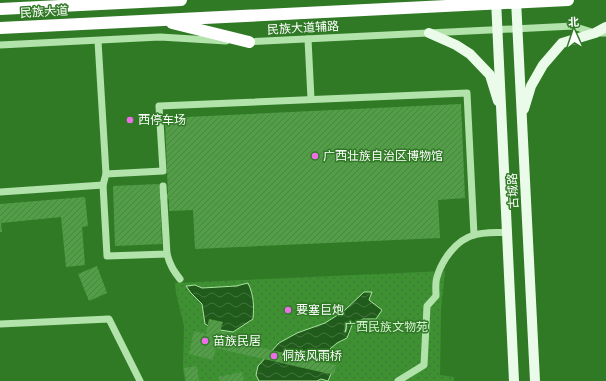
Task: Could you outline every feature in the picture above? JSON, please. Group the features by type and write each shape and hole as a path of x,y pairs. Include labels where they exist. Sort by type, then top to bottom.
{"highway":[{"name":"民族大道","path":"0,9 181,0"},
{"name":"民族大道","path":"0,28 516,1 568,0"},
{"path":"159,20 249,42"}],"main road":[{"name":"古城路","path":"516,1 535,381"},
{"name":"古城路","path":"496,2 514,381"},
{"path":"522,114 531,86 544,65 562,43 595,34 606,26"},
{"path":"429,33 456,45 470,54 490,75 502,115"}],"street":[{"name":"民族大道辅路","path":"0,45 160,38 249,42 573,26 595,34 606,33"},
{"path":"308,39 311,100"},
{"path":"98,40 106,174 103,185 107,256 167,254"},
{"path":"106,174 162,171 159,106 467,93 474,235"},
{"path":"0,192 103,185"},
{"path":"163,186 167,254 172,268 180,279"},
{"path":"398,381 424,365 426,306 436,296 437,278 442,265 455,246 465,238 474,235 508,232"},
{"path":"0,324 109,319 140,381"}],"green space":[{"name":"广西民族文物苑","path":"445,271 441,310 440,375 454,377 454,381 185,381 183,368 184,326 175,283"}],"water":[{"path":"248,283 253,301 253,319 233,332 214,329 205,324 202,304 186,286 195,285 202,288 236,286"},
{"path":"364,292 372,292 369,300 382,310 376,319 363,319 352,325 347,338 337,343 330,349 325,363 331,374 328,381 321,379 317,381 259,381 256,375 258,366 279,343 297,333 325,323 344,311"}],"building":[{"name":"广西壮族自治区博物馆","path":"461,104 465,198 438,200 440,238 195,249 193,210 169,211 169,199 160,200 162,244 115,246 113,186 159,184 160,194 168,194 165,118"},
{"path":"85,197 88,226 82,227 85,265 66,267 61,217 1,223 2,232 0,232 0,204"},
{"path":"97,266 107,293 89,301 78,274"},
{"name":"侗族风雨桥","path":"209,319 223,322 220,331 233,334 232,341 336,365 334,375 216,348 213,360 189,354 194,331 206,334"},
{"path":"197,366 199,381 186,381 184,368"},
{"path":"242,372 244,381 219,381 218,377"}],"place":[{"name":"西停车场","path":"130,120"},
{"name":"广西壮族自治区博物馆","path":"315,156"},
{"name":"要塞巨炮","path":"288,310"},
{"name":"苗族民居","path":"205,341"},
{"name":"侗族风雨桥","path":"274,356"}]}
